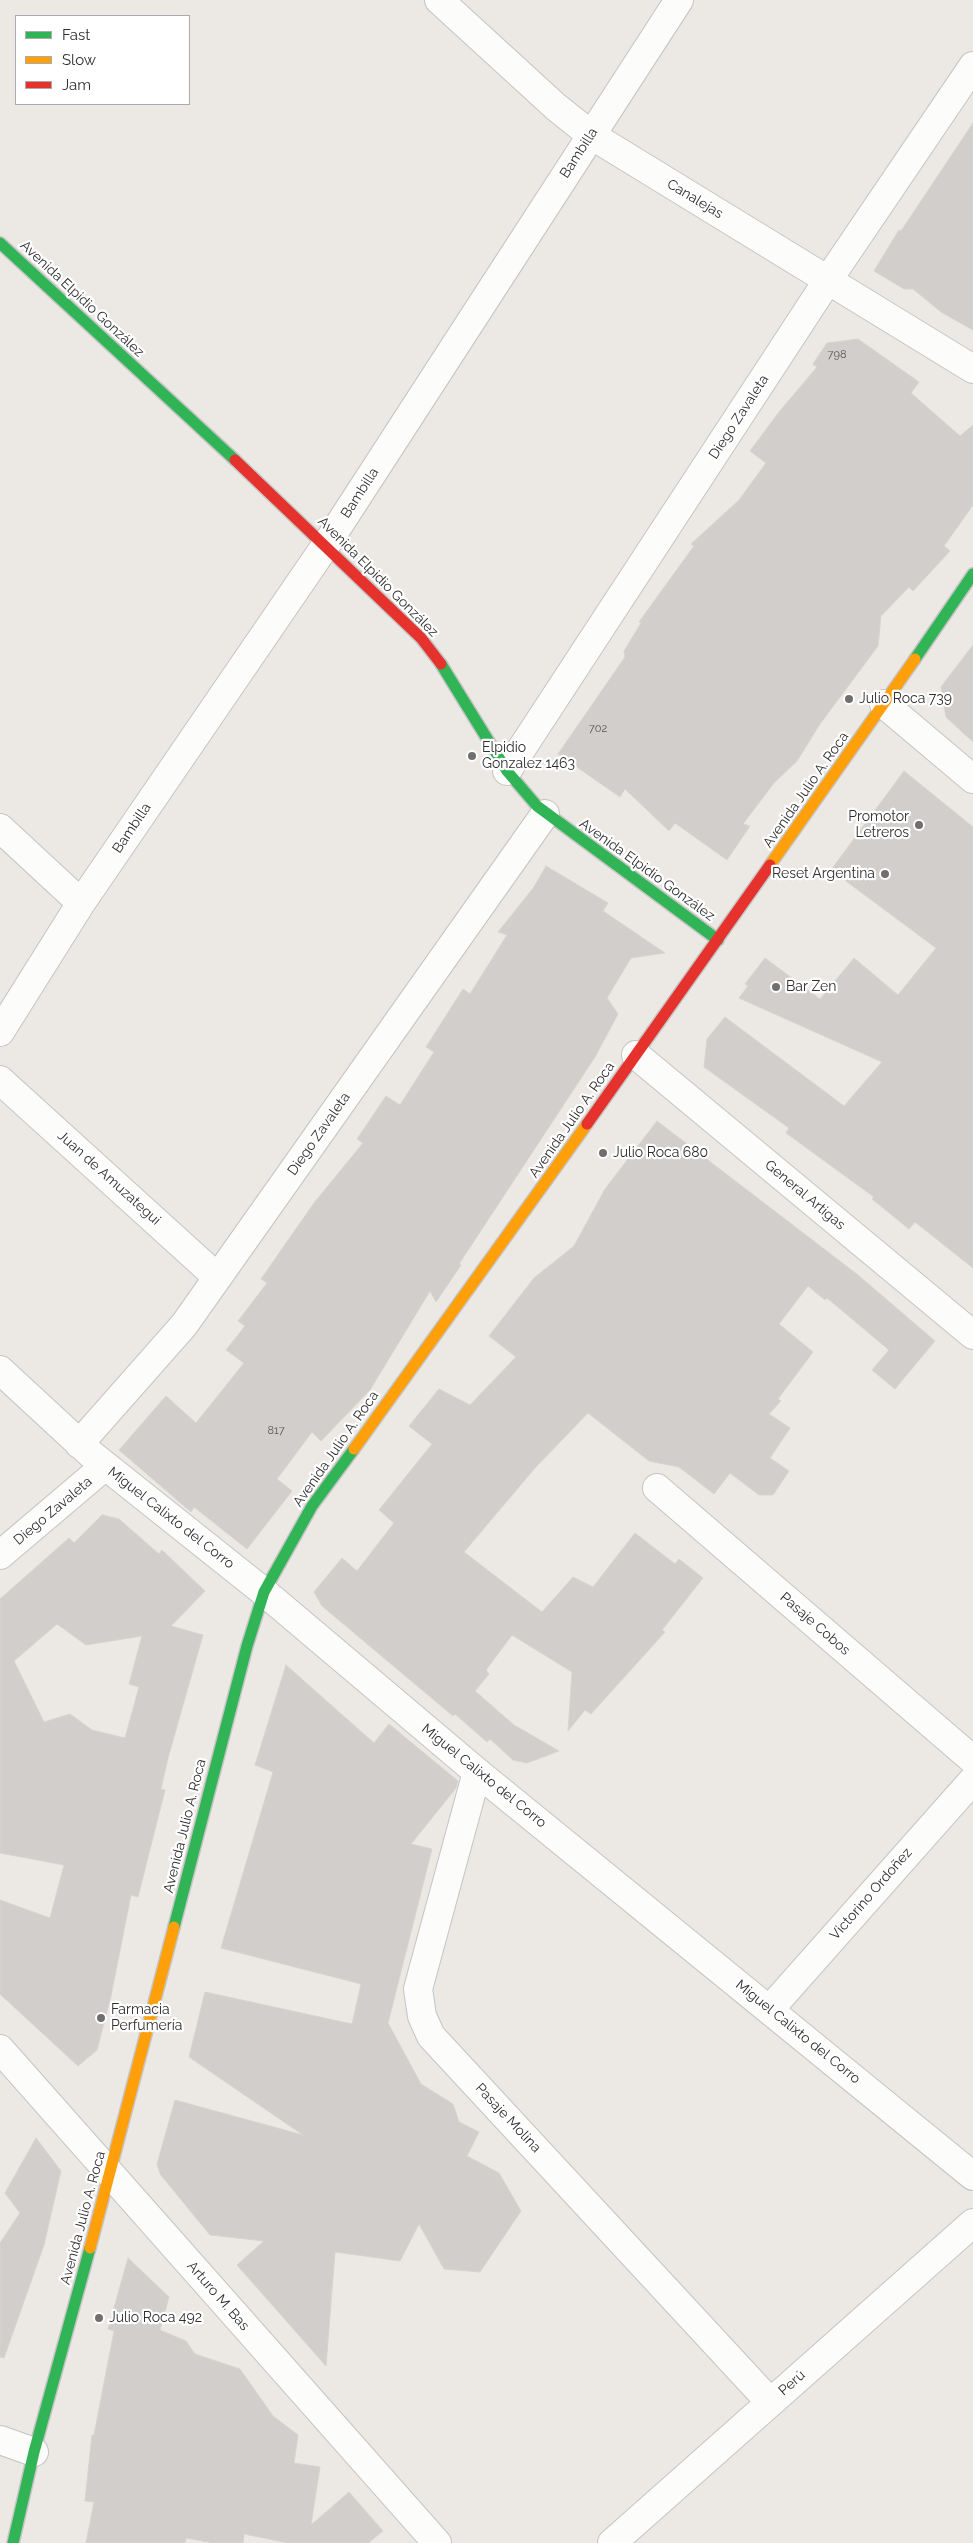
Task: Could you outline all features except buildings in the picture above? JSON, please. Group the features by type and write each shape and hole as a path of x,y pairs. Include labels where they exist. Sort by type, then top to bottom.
{"main road":[{"name":"Avenida Elpidio González","path":"0,243 326,545 421,638 441,665 508,771 545,814 718,940"},
{"name":"Avenida Julio A. Roca","path":"13,2543 34,2452 110,2174 247,1646 264,1592 312,1506 486,1267 636,1056 884,704 973,574"}],"street":[{"name":"Canalejas","path":"439,0 556,107 591,135 973,369"},
{"name":"Bambilla","path":"0,1032 81,903 326,545 679,0"},
{"name":"Diego Zavaleta","path":"508,771 828,280 973,66"},
{"path":"884,704 973,779"},
{"name":"Diego Zavaleta","path":"79,1444 184,1324 545,814"},
{"path":"0,828 81,903"},
{"name":"General Artigas","path":"636,1056 973,1335"},
{"name":"Juan de Amuzategui","path":"0,1080 217,1277"},
{"name":"Miguel Calixto del Corro","path":"0,1370 105,1466 264,1592 477,1772 973,2176"},
{"name":"Diego Zavaleta","path":"0,1555 105,1466"},
{"name":"Pasaje Cobos","path":"657,1488 973,1760"},
{"name":"Pasaje Molina","path":"477,1772 418,1989 422,2016 431,2036 770,2402"},
{"name":"Victorino Ordoñez","path":"770,2009 973,1780"},
{"name":"Arturo M. Bas","path":"0,2049 436,2543"},
{"name":"Perú","path":"612,2543 973,2223"},
{"path":"0,2440 34,2452"}],"traffic: fast":[{"path":"0,243 235,460"},
{"path":"915,659 973,574"},
{"path":"441,664 507,771 537,806 718,940"},
{"path":"174,1927 247,1646 264,1592 312,1506 354,1449"},
{"path":"13,2543 34,2452 90,2248"}],"traffic: slow":[{"path":"770,865 915,659"},
{"path":"354,1449 587,1124"},
{"path":"90,2248 174,1927"}],"traffic: jam":[{"path":"235,460 421,638 441,664"},
{"path":"587,1124 770,865"}],"place":[{"name":"Julio Roca 739","path":"849,699"},
{"name":"Elpidio Gonzalez 1463","path":"472,756"},
{"name":"Promotor Letreros","path":"919,825"},
{"name":"Reset Argentina","path":"885,874"},
{"name":"Bar Zen","path":"776,987"},
{"name":"Julio Roca 680","path":"603,1153"},
{"name":"Farmacia Perfumería","path":"101,2018"},
{"name":"Julio Roca 492","path":"99,2318"}]}
